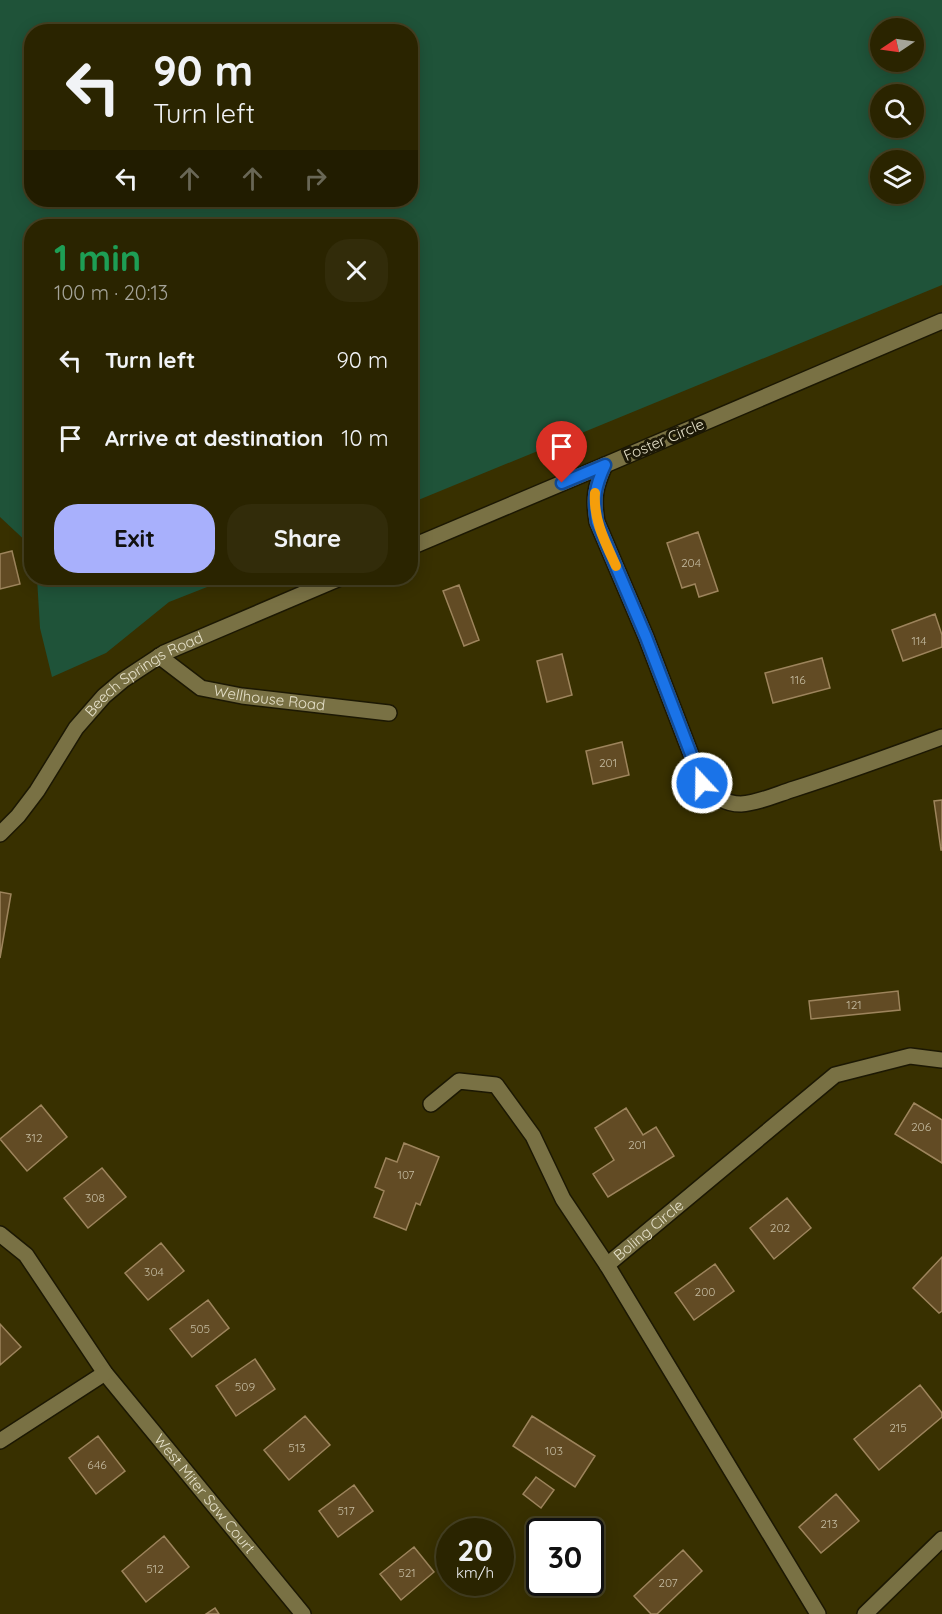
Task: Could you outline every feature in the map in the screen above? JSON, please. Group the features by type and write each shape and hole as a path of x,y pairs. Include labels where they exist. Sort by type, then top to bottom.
{"street":[{"name":"Foster Circle","path":"942,321 605,465 596,486 594,504 597,522 646,637 702,783 710,792 730,803 754,802 942,737"},
{"path":"418,544 605,465"},
{"name":"Beech Springs Road","path":"0,834 18,816 37,791 76,728 123,680 159,656 324,585"},
{"name":"Wellhouse Road","path":"159,656 201,688 242,696 389,713"},
{"name":"Boling Circle","path":"818,1614 608,1265 835,1075 910,1056 942,1060"},
{"path":"431,1104 459,1081 496,1085 532,1136 563,1199 608,1265"},
{"name":"West Miter Saw Court","path":"0,1234 26,1255 105,1373 303,1614"},
{"path":"0,1441 105,1373"},
{"path":"865,1614 942,1539"}],"green space":[{"path":"0,0 942,0 942,285 418,500 418,219 24,219 24,539 0,517"},
{"path":"37,585 212,585 169,602 106,653 52,677 40,628"}],"building":[{"path":"698,532 718,591 699,597 695,584 682,588 667,543"},
{"path":"12,551 20,584 0,589 0,554"},
{"path":"459,585 479,640 464,646 443,591"},
{"path":"935,614 942,635 942,647 903,661 892,630"},
{"path":"562,654 572,695 547,702 537,661"},
{"path":"822,658 830,688 773,703 765,673"},
{"path":"622,742 629,775 593,784 586,751"},
{"path":"942,800 942,850 941,850 934,801"},
{"path":"0,892 11,894 0,958"},
{"path":"898,991 900,1010 811,1019 809,1001"},
{"path":"914,1103 942,1120 942,1163 895,1134"},
{"path":"41,1105 67,1137 27,1171 0,1139"},
{"path":"626,1108 643,1135 656,1127 674,1156 608,1197 593,1174 614,1160 595,1128"},
{"path":"404,1143 439,1157 420,1205 416,1203 406,1230 374,1217 384,1191 375,1187 386,1158 397,1162"},
{"path":"102,1168 126,1197 88,1228 64,1198"},
{"path":"787,1198 811,1228 774,1259 750,1228"},
{"path":"161,1243 184,1271 148,1300 125,1273"},
{"path":"942,1257 942,1311 939,1313 913,1288"},
{"path":"715,1264 734,1291 694,1320 675,1293"},
{"path":"208,1300 229,1328 192,1357 170,1329"},
{"path":"0,1324 21,1347 0,1365"},
{"path":"255,1359 275,1389 236,1416 216,1386"},
{"path":"920,1385 942,1413 942,1417 879,1470 854,1439"},
{"path":"305,1416 330,1445 289,1480 264,1450"},
{"path":"532,1416 595,1456 575,1487 513,1446"},
{"path":"98,1436 125,1471 96,1494 69,1458"},
{"path":"536,1477 554,1490 541,1508 523,1494"},
{"path":"354,1485 373,1511 338,1537 319,1511"},
{"path":"836,1494 859,1521 821,1553 799,1527"},
{"path":"164,1536 189,1567 146,1602 122,1571"},
{"path":"414,1547 434,1572 401,1600 380,1574"},
{"path":"683,1550 702,1571 657,1614 651,1614 634,1596"},
{"path":"215,1608 219,1614 206,1614"}],"slow traffic":[{"path":"595,493 597,522 616,566"}],"route":[{"path":"562,483 605,465 596,486 594,504 597,522 646,637 702,783"}]}
